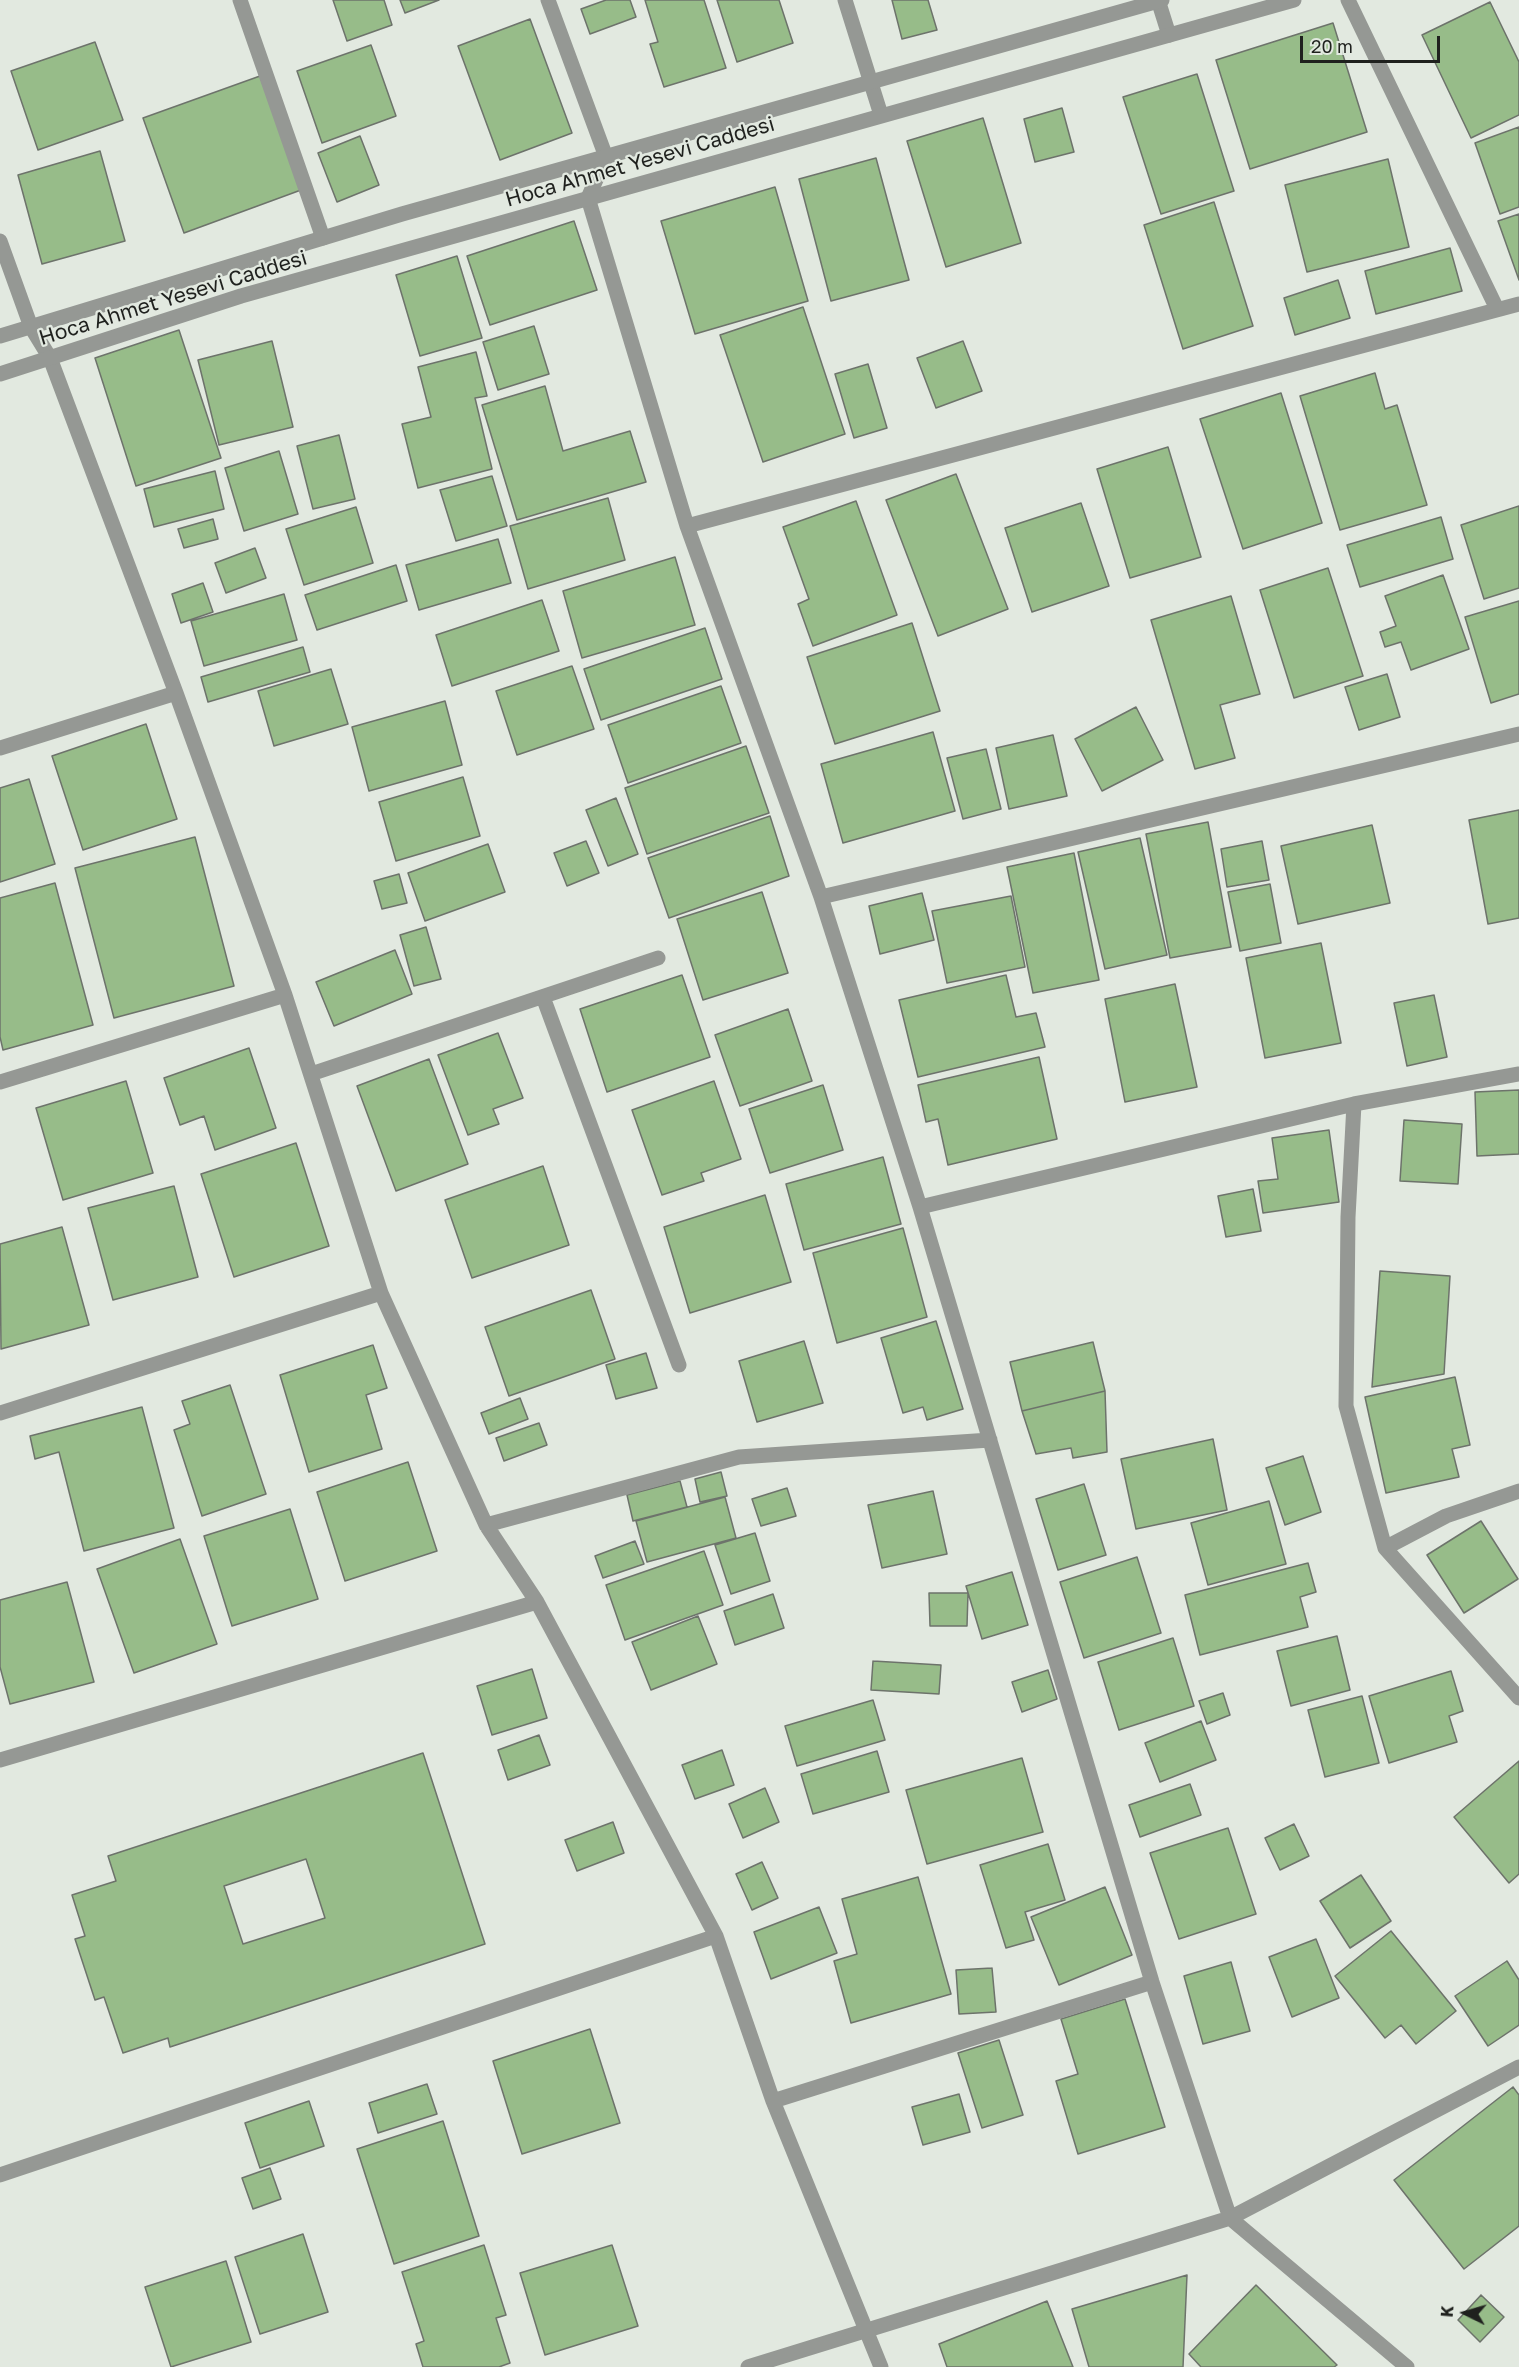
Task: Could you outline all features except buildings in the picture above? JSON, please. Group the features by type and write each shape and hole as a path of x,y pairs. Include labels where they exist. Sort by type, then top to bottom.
{"street":[{"path":"240,0 323,238"},
{"path":"548,0 606,157 588,198 687,526 821,897 920,1207 1152,1982 1230,2218 1407,2367"},
{"path":"845,0 881,115"},
{"path":"1160,0 1169,35"},
{"name":"Hoca Ahmet Yesevi Caddesi","path":"0,336 323,238 1160,0"},
{"name":"Hoca Ahmet Yesevi Caddesi","path":"0,374 241,296 1294,0"},
{"path":"1348,0 1497,309"},
{"path":"0,241 31,327 50,358 176,693 285,995 381,1293 486,1525 537,1602 716,1936 774,2101 881,2367"},
{"path":"687,526 1519,304"},
{"path":"0,748 176,693"},
{"path":"821,897 1519,734"},
{"path":"311,1074 657,958"},
{"path":"0,1082 285,995"},
{"path":"543,997 679,1365"},
{"path":"920,1207 1354,1104 1519,1074"},
{"path":"1354,1104 1348,1217 1346,1406 1385,1548 1519,1698"},
{"path":"0,1413 381,1293"},
{"path":"486,1525 739,1457 990,1440"},
{"path":"1385,1548 1446,1516 1519,1491"},
{"path":"0,1760 537,1602"},
{"path":"0,2175 716,1936"},
{"path":"774,2101 1152,1982"},
{"path":"748,2367 1230,2218 1519,2067"}]}
